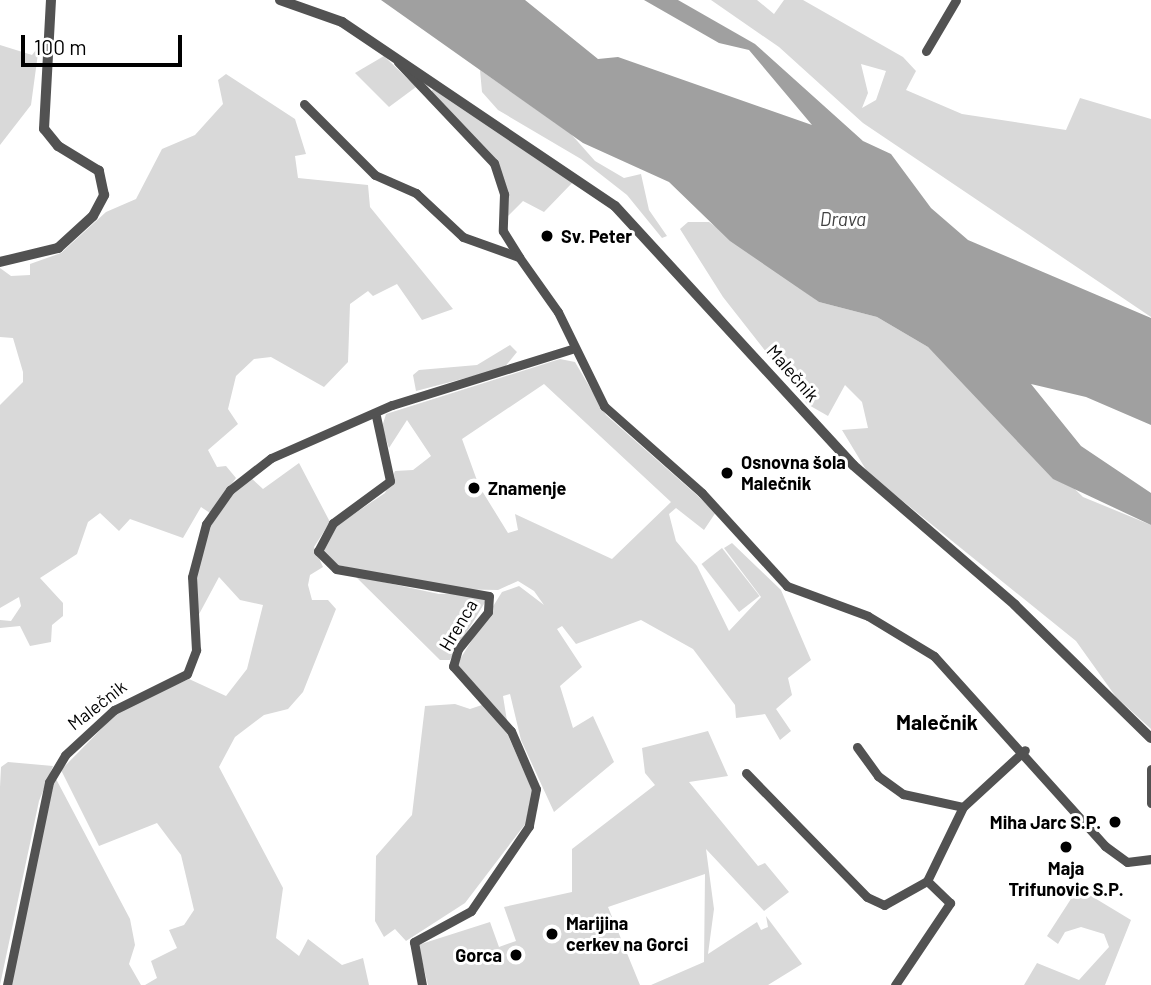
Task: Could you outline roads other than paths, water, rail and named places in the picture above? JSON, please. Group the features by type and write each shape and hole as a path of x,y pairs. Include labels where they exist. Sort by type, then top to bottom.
{"street":[{"path":"0,262 58,248 93,216 104,195 99,171 58,146 44,129 51,0"},
{"name":"Malečnik","path":"280,0 333,17 615,206 853,465 1023,612 1151,738"},
{"path":"926,51 956,0"},
{"name":"Malečnik","path":"393,55 494,163 504,194 503,231 558,312 572,349 604,406 702,493 787,586 869,616 934,656 1025,750 1111,851 1127,862 1151,860"},
{"path":"304,104 376,175 416,193 463,237 519,257"},
{"name":"Malečnik","path":"7,985 42,799 55,770 129,699 187,674 196,650 191,577 206,524 230,490 271,458 376,416 392,405 572,349"},
{"name":"Hrenca","path":"376,416 390,481 333,523 318,551 336,569 489,596 488,612 458,649 453,666 511,731 537,796 529,826 471,911 414,942 422,985"},
{"path":"857,747 878,776 903,794 963,807"},
{"path":"746,773 873,901 891,902 927,881 963,807 1025,750"},
{"path":"1151,769 1151,803"},
{"path":"895,985 950,903 927,881"}],"water":[{"name":"Drava","path":"381,0 525,0 598,59 618,57 812,125 749,50 719,43 644,0 678,0 755,44 863,141 891,154 931,208 968,240 1151,318 1151,425 1086,397 1031,384 1081,446 1151,493 1151,525 1053,479 928,347 877,317 819,302 730,241 669,182 583,143"}],"place":[{"name":"Sv. Peter","path":"547,236"},
{"name":"Osnovna šola Malečnik","path":"727,473"},
{"name":"Znamenje","path":"474,488"},
{"name":"Miha Jarc S.P.","path":"1115,822"},
{"name":"Maja Trifunovic S.P.","path":"1066,847"},
{"name":"Marijina cerkev na Gorci","path":"552,934"},
{"name":"Gorca","path":"516,955"}],"district":[{"name":"Malečnik","path":"937,722"}]}
